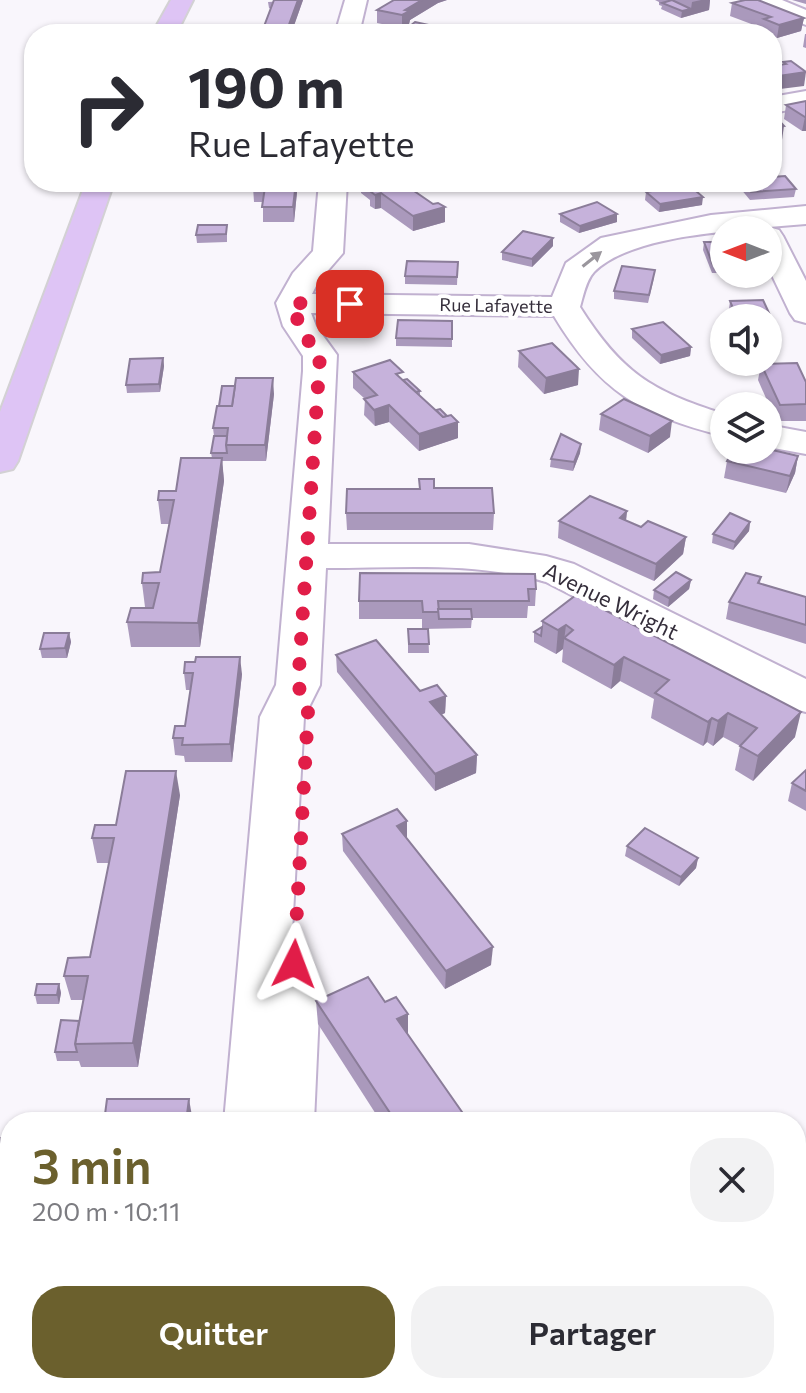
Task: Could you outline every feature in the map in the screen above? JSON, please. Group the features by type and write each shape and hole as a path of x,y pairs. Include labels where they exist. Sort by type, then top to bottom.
{"main road":[{"path":"169,24 182,0"},
{"path":"0,461 96,192"}],"street":[{"path":"350,24 356,0"},
{"path":"762,0 806,18"},
{"path":"782,103 806,99"},
{"path":"254,1112 282,717 298,685 320,355 302,333 292,303 304,278 328,253 332,192"},
{"name":"Rue Lafayette","path":"782,222 806,215"},
{"name":"Rue Lafayette","path":"292,303 564,307 577,270 612,244 710,234"},
{"path":"782,264 806,313"},
{"path":"564,307 585,341 617,377 678,411 710,421"},
{"path":"782,439 806,443"},
{"name":"Avenue Wright","path":"306,556 481,558 533,563 560,573 806,697"},
{"path":"286,1112 308,711 298,685"}],"building":[{"path":"274,0 298,0 289,24 265,24"},
{"path":"394,0 422,0 402,15 377,10"},
{"path":"672,0 691,9 682,11 662,3"},
{"path":"758,0 804,18 776,24 764,19 771,17 732,3"},
{"path":"791,61 806,72 782,76 782,65 786,64 783,62"},
{"path":"806,101 806,117 786,105"},
{"path":"782,176 785,176 796,189 782,190"},
{"path":"264,192 295,192 293,207 262,207"},
{"path":"371,192 416,192 433,204 445,207 413,216 381,193 375,195"},
{"path":"646,192 697,192 703,197 660,204"},
{"path":"597,202 617,214 580,226 560,214"},
{"path":"198,225 227,225 226,234 196,235"},
{"path":"523,231 553,238 532,259 502,252"},
{"path":"704,242 710,242 710,257"},
{"path":"407,261 458,262 457,277 405,276"},
{"path":"622,266 655,270 649,295 614,291"},
{"path":"763,300 765,304 731,304 730,301"},
{"path":"398,320 452,321 452,339 396,338"},
{"path":"663,322 691,347 661,355 632,329"},
{"path":"552,343 579,369 546,378 519,351"},
{"path":"163,358 159,384 126,385 130,359"},
{"path":"390,360 403,372 396,374 443,417 451,415 458,422 419,434 389,405 374,410 364,399 377,395 353,372"},
{"path":"782,363 797,363 806,382 806,404 782,405 782,392 774,392 767,376 782,376"},
{"path":"236,378 273,378 265,445 226,445 228,428 213,428 217,406 232,406"},
{"path":"407,379 420,391 416,392 403,380"},
{"path":"222,386 235,386 232,406 219,406"},
{"path":"624,399 672,421 650,436 601,414"},
{"path":"561,434 581,444 574,462 551,459"},
{"path":"214,436 227,436 227,453 211,453"},
{"path":"782,452 798,456 790,476 740,464 782,464"},
{"path":"181,458 222,458 198,623 127,622 131,608 153,608 159,583 142,583 143,573 160,572 174,500 158,500 159,491 176,491"},
{"path":"419,479 434,479 434,488 492,488 494,513 346,513 347,489 420,489"},
{"path":"590,496 627,511 620,518 641,527 648,521 686,537 656,564 559,521"},
{"path":"730,513 750,522 735,542 713,534"},
{"path":"676,572 691,580 669,598 654,590"},
{"path":"360,573 535,574 536,589 528,589 529,601 438,601 439,612 423,612 422,601 359,601"},
{"path":"746,573 761,577 758,583 806,597 806,625 729,602"},
{"path":"576,595 801,712 758,756 740,746 757,728 728,713 718,721 712,718 708,722 655,693 669,680 624,657 614,665 564,638 573,630 566,625 558,630 542,621"},
{"path":"438,609 471,609 472,619 439,619"},
{"path":"408,629 428,629 429,644 409,644"},
{"path":"44,633 69,633 65,648 40,649"},
{"path":"376,640 420,691 437,685 446,696 430,702 477,755 435,774 336,655"},
{"path":"196,657 240,657 230,744 182,745 183,738 173,738 175,726 185,726 193,673 184,673 185,662 195,662"},
{"path":"806,770 806,791 792,783"},
{"path":"126,771 176,771 133,1043 75,1044 88,976 64,976 68,958 90,957 114,838 92,838 95,825 116,825"},
{"path":"397,809 407,821 397,826 493,947 446,971 342,834"},
{"path":"645,828 698,858 681,877 627,846"},
{"path":"368,977 385,1002 396,997 408,1014 397,1019 462,1112 389,1112 316,1001"},
{"path":"37,984 59,984 57,995 35,995"},
{"path":"61,1020 79,1021 75,1044 77,1052 55,1052"},
{"path":"107,1099 189,1099 187,1112 105,1112"}],"route":[{"path":"294,964 308,711 298,685 320,355 302,333 294,317 292,303 350,304"}]}
